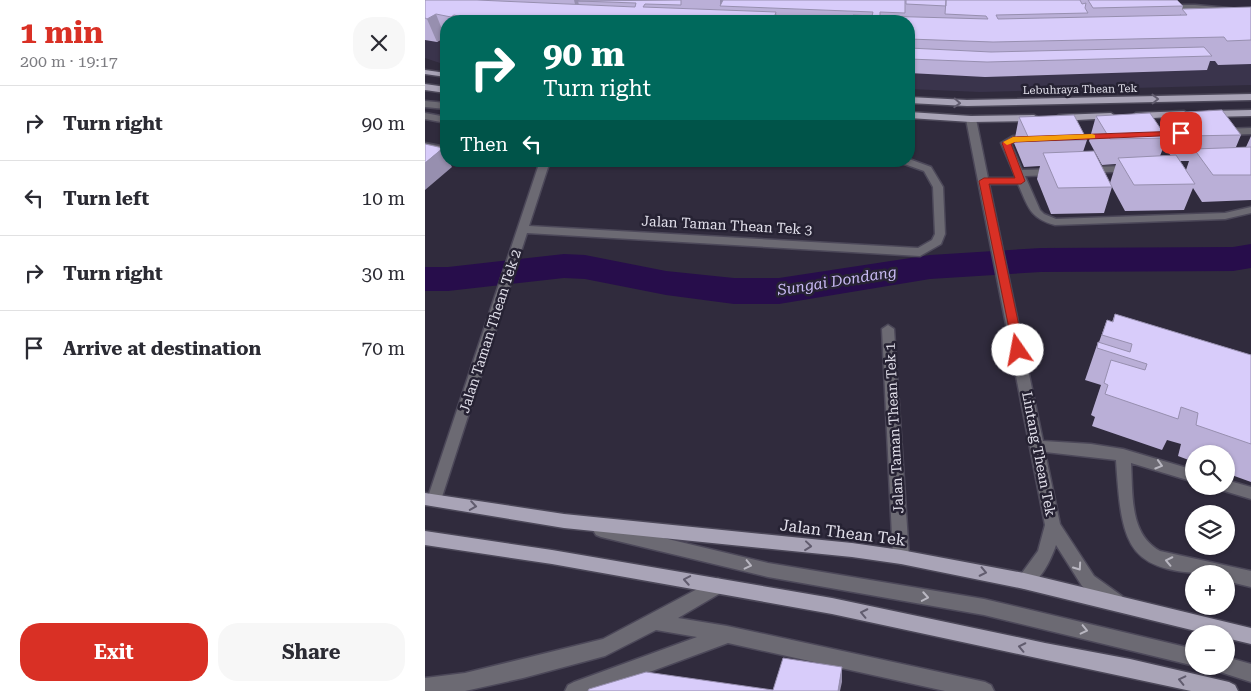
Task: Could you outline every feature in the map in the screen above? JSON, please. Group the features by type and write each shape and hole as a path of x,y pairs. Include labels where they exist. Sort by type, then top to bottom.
{"main road":[{"path":"425,72 440,74"},
{"path":"425,87 440,89"},
{"name":"Lebuhraya Thean Tek","path":"915,100 967,103 1251,97"},
{"path":"915,115 971,119 1251,113"},
{"name":"Jalan Thean Tek","path":"430,499 565,521 852,550 901,557 1024,581 1120,606 1251,636"},
{"path":"425,538 552,557 842,608 1045,652 1129,668 1229,691"}],"street":[{"path":"1154,7 1195,7 1251,12"},
{"path":"425,104 440,105"},
{"path":"429,117 440,110"},
{"name":"Lintang Thean Tek","path":"971,119 1053,525 1087,581 1120,606"},
{"path":"1229,145 1213,132 1251,131"},
{"path":"1043,138 1013,139 1006,143 1035,211 1040,216 1055,222 1225,216 1251,210"},
{"path":"425,146 440,149"},
{"name":"Jalan Taman Thean Tek 3","path":"521,229 920,252 937,242 940,234 938,187 929,169 915,164"},
{"name":"Jalan Taman Thean Tek 2","path":"430,499 501,300 521,229 543,167"},
{"path":"984,181 1072,171 1136,168"},
{"name":"Jalan Taman Thean Tek 1","path":"888,329 901,557"},
{"path":"1038,446 1091,450 1123,455 1185,473"},
{"path":"1123,455 1130,529 1136,542 1147,553 1157,558 1251,579"},
{"path":"1235,489 1251,493"},
{"path":"565,521 768,570 984,607 1185,656"},
{"name":"Lintang Thean Tek","path":"1024,581 1043,558 1050,545 1053,525"},
{"path":"425,687 465,682 605,647 655,622 718,586"},
{"path":"655,622 727,634 985,691"},
{"path":"574,691 727,634"},
{"path":"1235,669 1251,673"}],"shaded area":[{"path":"425,15 440,19 440,63 425,58"},
{"path":"1251,22 1251,85 980,92 915,89 915,41"}],"building":[{"path":"425,0 477,0 635,7 636,3 578,1 681,0 681,5 645,4 643,7 776,12 775,15 436,14 427,19 425,18"},
{"path":"723,0 905,0 905,13 880,12 880,15 872,15 873,12 720,6"},
{"path":"906,0 946,0 946,6 906,4"},
{"path":"946,0 1080,0 1082,4 1086,3 1085,8 1088,13 996,15 998,19 1187,15 1182,9 1251,7 1251,40 1227,41 1224,37 993,42 915,39 915,17 988,19 986,16 945,14"},
{"path":"1088,0 1177,0 1183,6 1093,8"},
{"path":"1204,47 1212,56 987,62 915,59 915,48 991,52"},
{"path":"1222,110 1241,135 1185,136 1168,113"},
{"path":"1150,113 1167,138 1110,139 1096,116"},
{"path":"1074,115 1087,140 1030,141 1019,117"},
{"path":"425,144 440,147 440,150 425,163"},
{"path":"1251,147 1251,175 1213,175 1194,149"},
{"path":"1094,151 1112,187 1058,188 1043,153"},
{"path":"1176,155 1195,184 1134,185 1118,158"},
{"path":"1115,314 1251,355 1251,444 1196,425 1198,413 1181,407 1178,419 1105,394 1108,385 1104,383 1111,360 1145,370 1147,364 1097,348 1098,342 1130,352 1132,344 1102,335 1107,320 1113,322"},
{"path":"783,658 842,667 838,691 588,691 589,689 646,672 773,690"}],"waterway":[{"name":"Sungai Dondang","path":"425,279 448,279 564,266 585,267 666,283 734,291 779,291 930,267 1041,260 1233,259 1251,256"}],"slow traffic":[{"path":"1007,142 1013,139 1092,137"}],"route":[{"path":"1018,350 984,181 1021,181 1006,143 1013,139 1181,133"}]}
